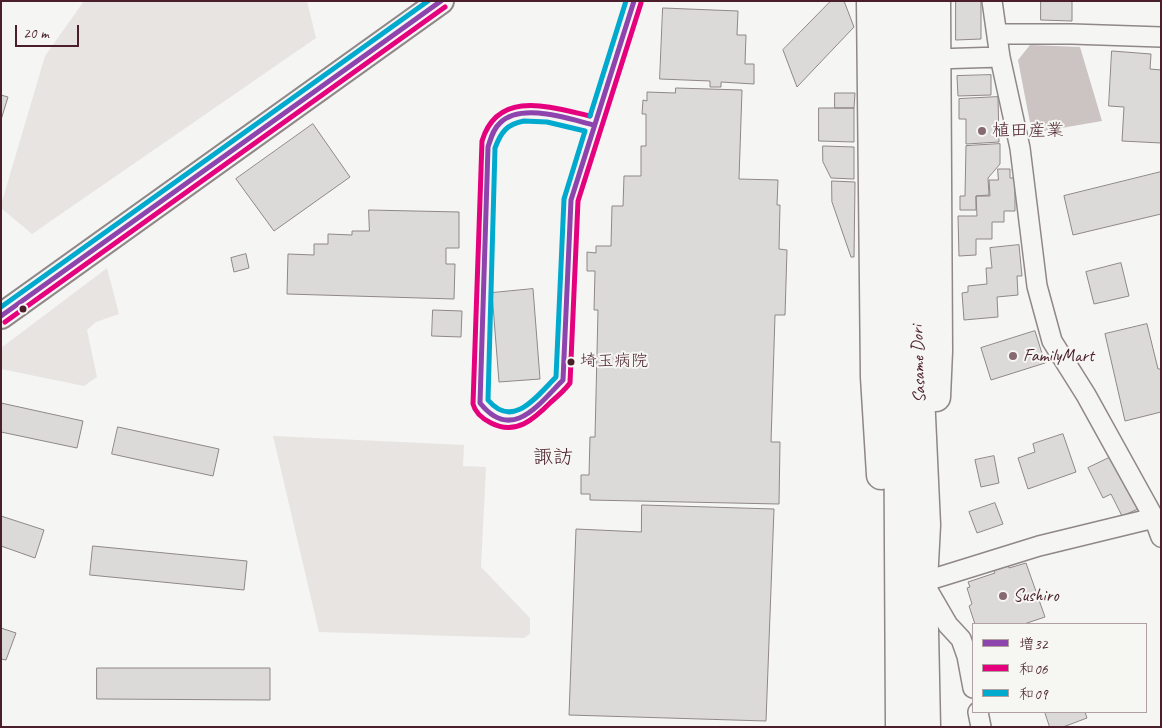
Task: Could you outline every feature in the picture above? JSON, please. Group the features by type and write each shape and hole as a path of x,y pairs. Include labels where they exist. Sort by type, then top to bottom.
{"main road":[{"path":"871,1 875,377 880,471 898,607"},
{"name":"Sasame Dori","path":"891,1 908,356 926,525 922,582 926,727"},
{"name":"Sasame Dori","path":"900,727 898,607 908,356 911,1"},
{"path":"926,525 935,420 938,351 936,1"}],"street":[{"path":"1,316 441,1"},
{"path":"992,1 1000,57 1020,148 1037,286 1052,341 1086,395 1154,518 1161,537"},
{"path":"997,34 1161,37"},
{"path":"936,59 1000,57"},
{"path":"972,683 967,656 961,639 948,624 922,582 1038,546 1154,518"},
{"path":"978,713 981,727"}],"shaded area":[{"path":"84,1 307,1 316,38 32,234 1,208 1,205 45,56"},
{"path":"1030,45 1080,47 1102,121 1032,133 1018,60"},
{"path":"107,268 119,314 96,322 87,330 97,377 84,386 1,369 1,348"},
{"path":"273,436 464,445 463,466 486,467 481,567 530,618 530,634 524,638 319,632"}],"building":[{"path":"831,1 844,1 854,27 797,87 783,50"},
{"path":"956,1 981,1 981,39 956,40"},
{"path":"1041,1 1072,1 1072,21 1041,20"},
{"path":"663,8 738,11 737,35 746,35 745,64 754,64 754,84 721,82 721,87 710,87 710,81 660,79"},
{"path":"1112,51 1151,54 1150,69 1161,70 1161,143 1122,141 1124,107 1109,106"},
{"path":"991,75 991,95 958,96 957,76"},
{"path":"676,88 742,90 739,179 778,180 777,205 780,205 779,249 787,250 785,315 775,315 771,442 780,442 779,504 590,500 590,494 581,494 581,475 589,475 590,437 595,437 598,310 594,310 595,271 587,271 587,252 596,253 596,246 611,246 612,206 623,206 624,176 641,176 641,146 646,146 646,114 642,114 643,100 647,101 647,92 675,93"},
{"path":"835,93 855,93 854,108 835,108"},
{"path":"1,95 8,97 1,120"},
{"name":"植田産業","path":"998,97 999,142 966,144 966,119 959,119 959,99"},
{"path":"819,108 854,108 854,142 819,141"},
{"path":"313,124 350,177 274,231 236,179"},
{"path":"1000,144 1000,164 988,178 989,195 976,196 976,210 960,210 960,196 965,196 966,146"},
{"path":"823,146 854,147 854,179 831,178 823,162"},
{"path":"998,169 1010,169 1010,178 1015,178 1015,211 1004,211 1004,222 992,222 992,239 976,239 976,255 959,256 958,216 977,216 976,196 990,196 989,180 998,180"},
{"path":"1161,172 1161,214 1073,235 1064,196"},
{"path":"832,181 855,182 854,257 851,257 832,202"},
{"path":"369,210 459,212 459,248 446,248 446,264 455,264 454,299 287,294 288,254 314,255 314,244 328,244 328,234 352,235 352,231 369,231"},
{"path":"1019,245 1022,276 1017,276 1018,295 997,297 998,317 964,320 962,293 968,292 968,286 987,284 986,268 992,268 990,248"},
{"path":"246,254 249,268 234,272 231,258"},
{"path":"1121,263 1129,296 1094,304 1086,272"},
{"path":"533,289 540,379 499,382 492,293"},
{"path":"433,310 462,311 461,337 432,336"},
{"path":"1147,324 1158,369 1161,369 1161,412 1125,421 1105,334"},
{"name":"FamilyMart","path":"1035,331 1045,363 991,380 981,348"},
{"path":"1,403 83,421 77,448 1,432"},
{"path":"118,427 219,449 213,476 112,454"},
{"path":"1063,434 1076,472 1028,489 1018,458 1035,452 1033,444"},
{"path":"994,456 999,483 981,487 975,460"},
{"path":"1111,457 1138,509 1122,516 1111,494 1103,498 1088,468"},
{"path":"995,503 1003,524 977,533 969,512"},
{"path":"642,505 774,509 766,721 569,715 576,529 641,532"},
{"path":"1,516 44,530 35,558 1,546"},
{"path":"93,546 247,561 244,590 90,575"},
{"name":"Sushiro","path":"1007,561 1009,568 1026,563 1045,617 1027,623 975,623 969,606 972,604 967,588 970,587 968,582 995,573 992,566"},
{"path":"1,628 16,633 6,660 1,659"},
{"path":"97,668 270,668 270,700 97,699"},
{"path":"1045,713 1085,713 1087,718 1063,727 1050,727"}],"transit line":[{"name":"和09","path":"1,307 428,1"},
{"name":"増32","path":"1,316 441,1"},
{"name":"和09","path":"590,116 626,1"},
{"name":"増32","path":"594,125 546,114 520,114 509,117 500,123 492,134 488,147 480,403 492,414 503,420 514,420 524,416 535,408 563,380 571,200 634,1"},
{"name":"和06","path":"590,116 542,106 513,108 500,114 490,125 482,141 473,404 482,417 500,427 516,427 531,420 570,383 578,201 641,3"},
{"name":"和06","path":"5,322 445,7"},
{"name":"和09","path":"524,121 547,122 585,131 564,199 556,377 533,401 515,411 506,412 497,408 488,400 495,148 505,130 513,124 524,121"}],"place":[{"name":"植田産業","path":"982,131"},
{"name":"FamilyMart","path":"1013,356"},
{"name":"埼玉病院","path":"571,362"},
{"name":"Sushiro","path":"1003,596"}],"district":[{"name":"諏訪","path":"553,458"}]}
